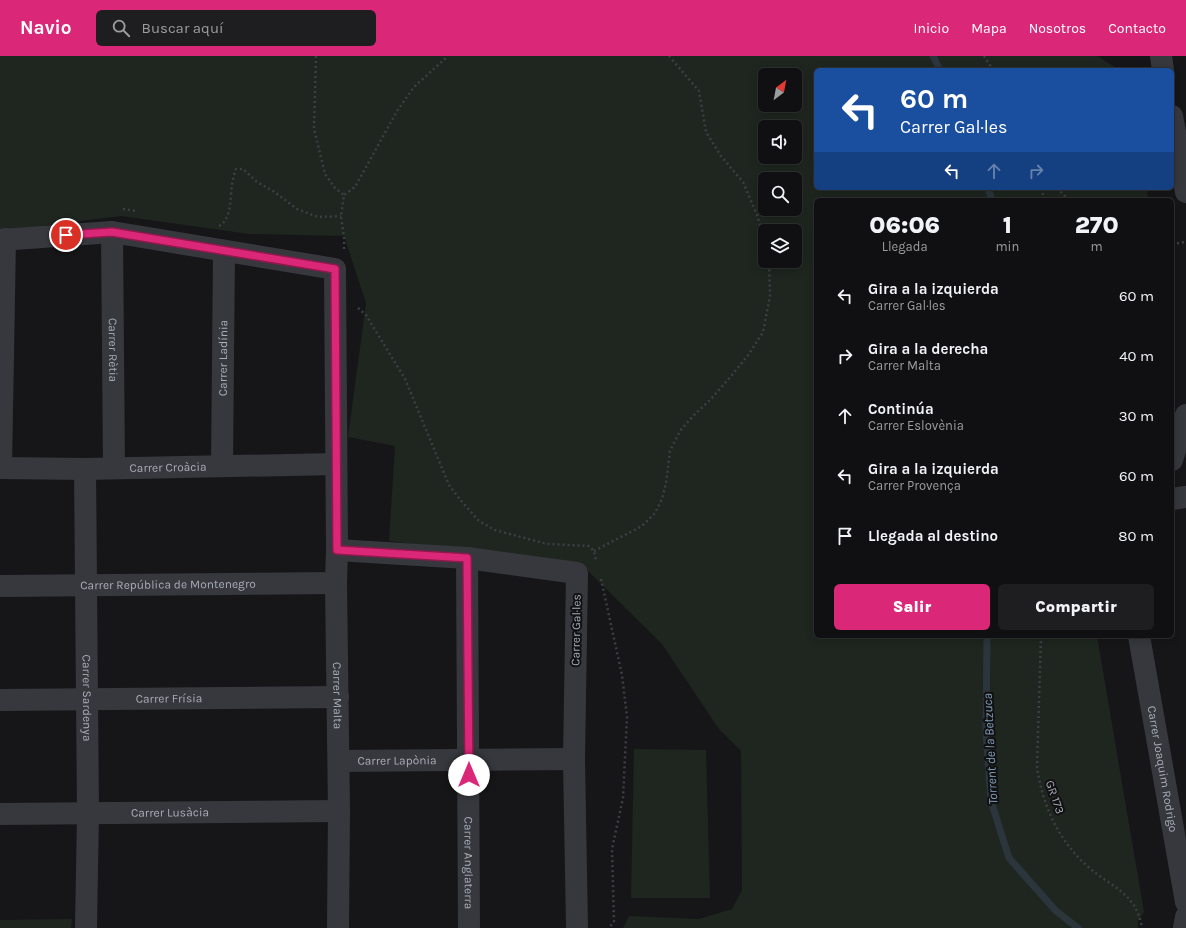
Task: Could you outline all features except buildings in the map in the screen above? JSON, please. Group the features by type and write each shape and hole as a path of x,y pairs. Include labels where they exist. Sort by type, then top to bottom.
{"street":[{"path":"1161,56 1163,68"},
{"path":"1174,127 1186,192"},
{"path":"0,468 2,239 112,232 224,251 339,259"},
{"name":"Carrer Rètia","path":"112,232 114,467"},
{"name":"Carrer Ladínia","path":"222,466 224,251"},
{"name":"Carrer Malta","path":"338,928 339,761 336,583 336,464 339,259"},
{"path":"1174,453 1186,414"},
{"name":"Carrer Croàcia","path":"0,468 336,464"},
{"name":"Carrer Sardenya","path":"85,468 88,813 86,928"},
{"path":"1174,499 1186,497"},
{"name":"Carrer Gal·les","path":"337,550 467,558 577,573 574,759 577,928"},
{"name":"Carrer Anglaterra","path":"467,558 469,928"},
{"name":"Carrer República de Montenegro","path":"0,586 336,583"},
{"name":"Carrer Joaquim Rodrigo","path":"1139,638 1186,902"},
{"name":"Carrer Frísia","path":"0,700 338,697"},
{"name":"Carrer Lapònia","path":"339,761 574,759"},
{"name":"Carrer Lusàcia","path":"0,814 339,811"},
{"path":"1184,928 1186,924 1186,917"}],"path":[{"path":"316,56 314,129 325,174 335,188 344,195"},
{"path":"339,259 344,237 341,216 344,195 355,187 397,111 414,87 448,56"},
{"path":"669,56 698,91 706,132 721,156 744,182 760,224"},
{"path":"984,56 992,68"},
{"path":"213,230 224,224 230,205 232,185 236,169 243,169 257,182 273,191 297,209 318,217 341,216"},
{"path":"1059,190 1067,198"},
{"path":"120,209 127,209 142,213"},
{"path":"1174,244 1186,242"},
{"path":"594,551 642,526 655,513 662,499 666,483 670,450 680,431 732,375 749,354 763,332 770,296 769,268"},
{"path":"353,304 366,315 404,380 449,485 479,521 495,530 547,544 589,546 594,551 598,566"},
{"path":"599,573 622,675 627,716 623,798 612,849 614,921 609,928"},
{"name":"GR 173","path":"1042,638 1037,766 1045,805 1070,849 1085,864 1123,892 1133,903 1140,916 1142,928"}],"shaded area":[{"path":"0,56 1098,56 1116,68 814,68 814,190 1147,190 1148,198 814,198 814,638 1097,638 1144,912 1138,921 1138,928 623,928 629,916 699,919 732,909 742,890 741,751 719,729 662,644 581,564 389,541 395,446 348,437 366,303 344,236 249,234 121,216 0,231"},
{"path":"634,749 706,750 710,898 631,898"},
{"path":"72,919 71,928 0,928 0,920"}],"waterway":[{"name":"Torrent de la Betzuca","path":"933,56 939,68"},
{"name":"Torrent de la Betzuca","path":"989,190 991,198"},
{"name":"Torrent de la Betzuca","path":"987,638 986,731 991,801 1009,858 1056,911 1078,928"}],"route":[{"path":"66,235 112,232 335,269 337,550 467,558 469,775"}]}
